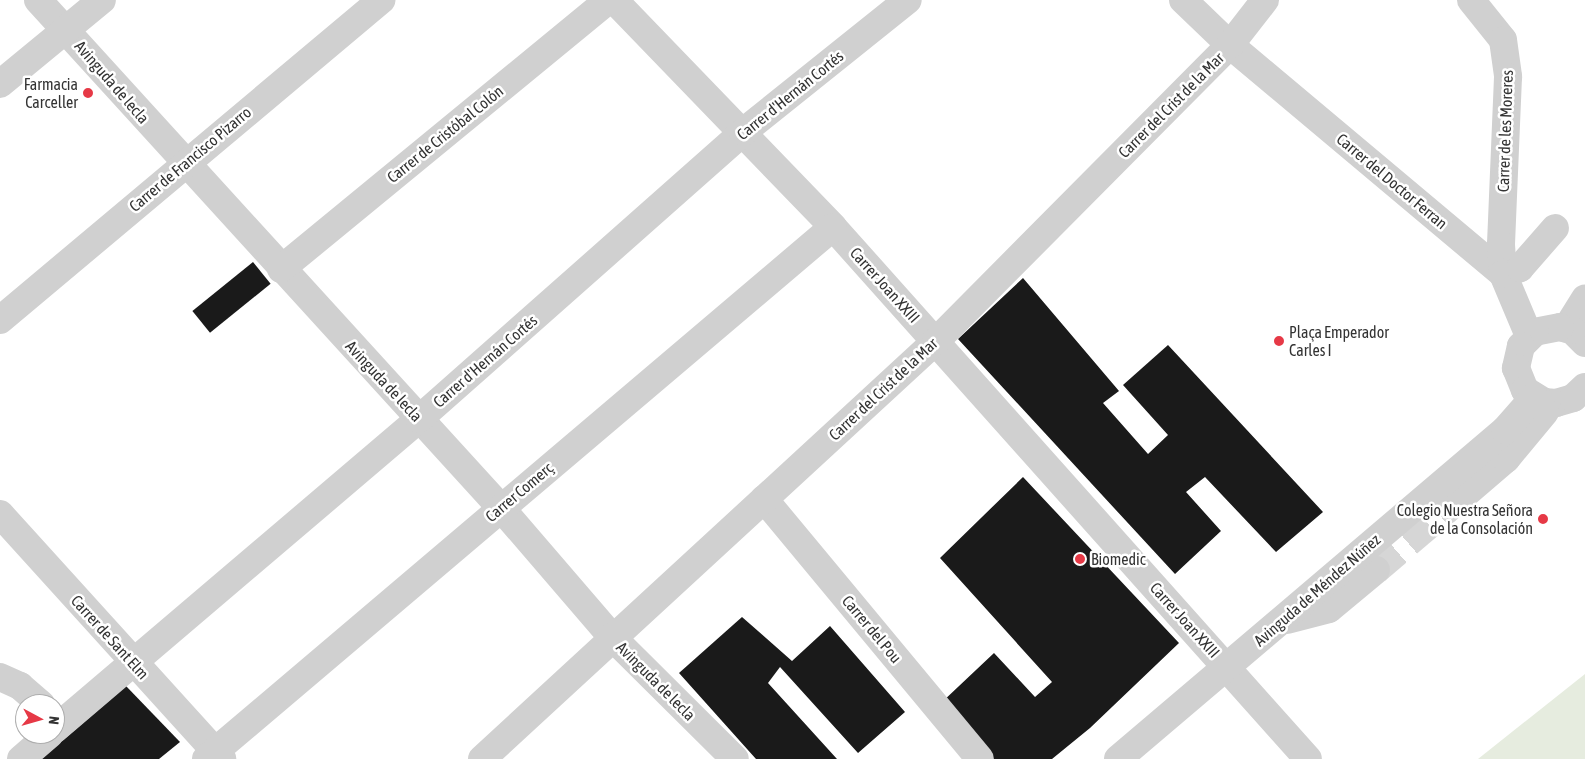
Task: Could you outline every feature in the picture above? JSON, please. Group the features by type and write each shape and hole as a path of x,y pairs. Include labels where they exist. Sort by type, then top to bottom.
{"street":[{"name":"Avinguda de lecla","path":"38,0 184,163 501,508 612,637 735,759"},
{"path":"0,84 102,0"},
{"name":"Carrer de Francisco Pizarro","path":"0,320 184,163 382,0"},
{"name":"Carrer de Cristóbal Colón","path":"281,268 609,0"},
{"name":"Carrer Joan XXIII","path":"614,0 744,132 833,227 1308,759"},
{"name":"Carrer d'Hernán Cortés","path":"65,719 133,665 419,419 744,132 908,0"},
{"name":"Carrer del Doctor Ferran","path":"1183,0 1230,45 1511,271 1529,336"},
{"name":"Carrer del Crist de la Mar","path":"482,759 612,637 936,341 1230,45 1265,0"},
{"name":"Carrer de les Moreres","path":"1471,0 1504,40 1508,77 1501,245 1511,271"},
{"name":"Carrer Comerç","path":"214,757 501,508 833,227"},
{"path":"1511,271 1556,228"},
{"path":"1567,396 1519,380 1516,368 1517,357 1529,336 1548,327 1576,336 1585,298"},
{"path":"1457,501 1506,459 1533,423 1567,396"},
{"name":"Avinguda de Méndez Núñez","path":"1118,759 1505,430 1567,396"},
{"name":"Carrer del Pou","path":"764,499 980,759"},
{"name":"Carrer de Sant Elm","path":"0,514 214,757"},
{"path":"1281,622 1329,609 1376,570"},
{"path":"0,677 20,686 29,694"},
{"name":"Carrer d'Hernán Cortés","path":"22,759 37,744"}],"shaded area":[{"path":"1585,674 1585,759 1478,759"}],"building":[{"path":"253,262 271,284 210,333 192,311"},
{"path":"1023,278 1119,391 1103,403 1148,454 1168,435 1123,385 1168,345 1323,512 1276,552 1205,477 1186,492 1221,531 1175,574 958,339"},
{"path":"1023,477 1179,643 1090,728 1052,759 989,759 941,703 994,653 1035,697 1052,682 940,558"},
{"path":"742,617 792,661 830,626 905,712 858,753 780,667 768,683 837,759 756,759 679,673"},
{"path":"126,686 180,742 159,759 41,759 58,744 65,744 65,738"}],"tunnel":[{"path":"1376,570 1457,501"}],"place":[{"name":"Farmacia Carceller","path":"88,93"},
{"name":"Plaça Emperador Carles I","path":"1279,341"},
{"name":"Colegio Nuestra Señora de la Consolación","path":"1543,519"},
{"name":"Biomedic","path":"1080,559"}]}
